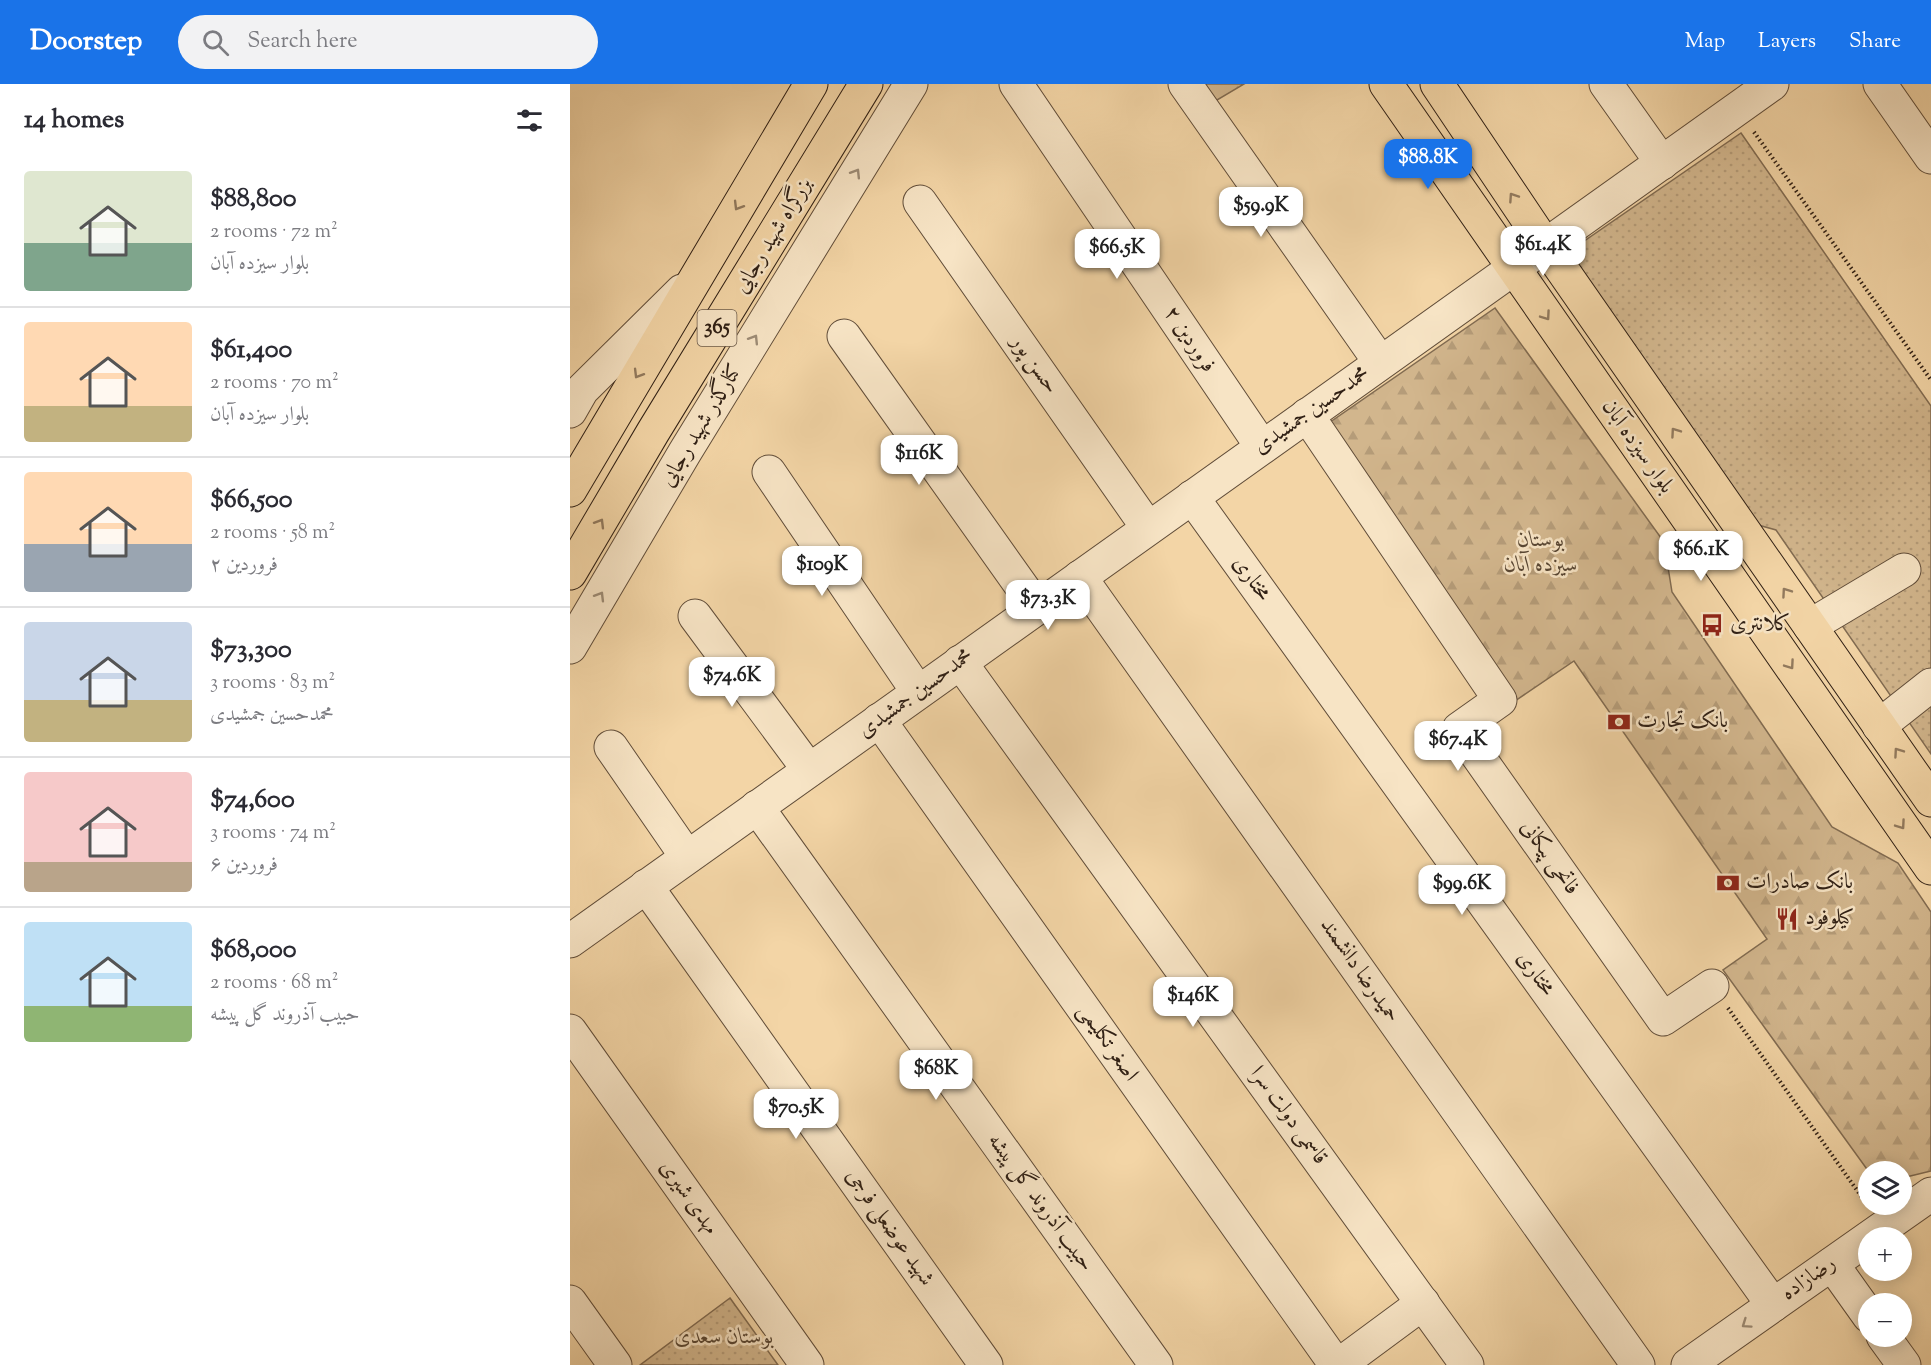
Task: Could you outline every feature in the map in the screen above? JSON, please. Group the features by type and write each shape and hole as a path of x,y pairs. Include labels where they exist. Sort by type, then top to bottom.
{"main road":[{"path":"762,166 793,84"},
{"name":"بزرگراه شهید رجایی","path":"570,490 811,84"},
{"name":"بزرگراه شهید رجایی","path":"570,573 659,422 867,84"},
{"name":"بلوار سیزده آبان","path":"1386,84 1505,273 1931,868"},
{"name":"بلوار سیزده آبان","path":"1437,84 1545,245 1931,800"}],"street":[{"name":"کنارگذر شهید رجایی","path":"570,646 685,452 911,84"},
{"name":"فروردین ۲","path":"1016,84 1262,447"},
{"path":"1185,84 1380,362"},
{"path":"1606,84 1662,162"},
{"name":"محمدحسین جمشیدی","path":"570,940 1772,84"},
{"path":"1880,84 1931,157"},
{"name":"حسن پور","path":"920,202 1148,528"},
{"path":"570,411 582,390 694,279"},
{"path":"844,336 1036,608"},
{"name":"فاتحی پیکانی","path":"1306,415 1500,700 1459,729 1662,1018 1712,986"},
{"path":"769,472 918,692"},
{"name":"مختاری","path":"1192,497 1773,1305"},
{"path":"1810,626 1904,570"},
{"name":"حمیدرضا دانشمند","path":"1080,577 1638,1365"},
{"path":"695,616 809,770"},
{"name":"قاسمی دولت سرا","path":"960,662 1467,1365"},
{"path":"1880,726 1931,685"},
{"name":"اصغر تکلیمی","path":"879,720 1337,1365"},
{"path":"611,747 687,857"},
{"name":"حبیب آذروند گل پیشه","path":"757,807 1156,1365"},
{"name":"شهید عوضعلی فرجی","path":"646,886 986,1365"},
{"name":"مهدی شیری","path":"570,1031 807,1365"},
{"name":"رضازاده","path":"1884,1227 1931,1194"},
{"name":"رضازاده","path":"1688,1365 1722,1355 1773,1305 1858,1246"},
{"path":"1832,1264 1858,1301"},
{"path":"570,1302 615,1365"},
{"path":"1337,1365 1423,1303"},
{"path":"1892,1347 1904,1365"}],"path":[{"path":"1737,109 1931,380"},
{"path":"1712,986 1884,1227"}],"green space":[{"path":"1199,84 1244,84 1212,103"},
{"path":"1741,133 1931,406 1931,754 1776,530 1744,521 1564,255"},
{"name":"بوستان سیزده آبان","path":"1495,308 1664,542 1672,592 1832,827 1898,863 1931,912 1931,1171 1912,1176 1912,1161 1861,1161 1723,970 1767,939 1574,661 1512,703 1326,425"},
{"name":"بوستان سعدی","path":"730,1298 778,1365 640,1365"}],"place":[{"name":"کلانتری","path":"1712,625"},
{"name":"بانک تجارت","path":"1619,722"},
{"name":"بانک صادرات","path":"1728,883"},
{"name":"کیلوفود","path":"1787,919"}]}
